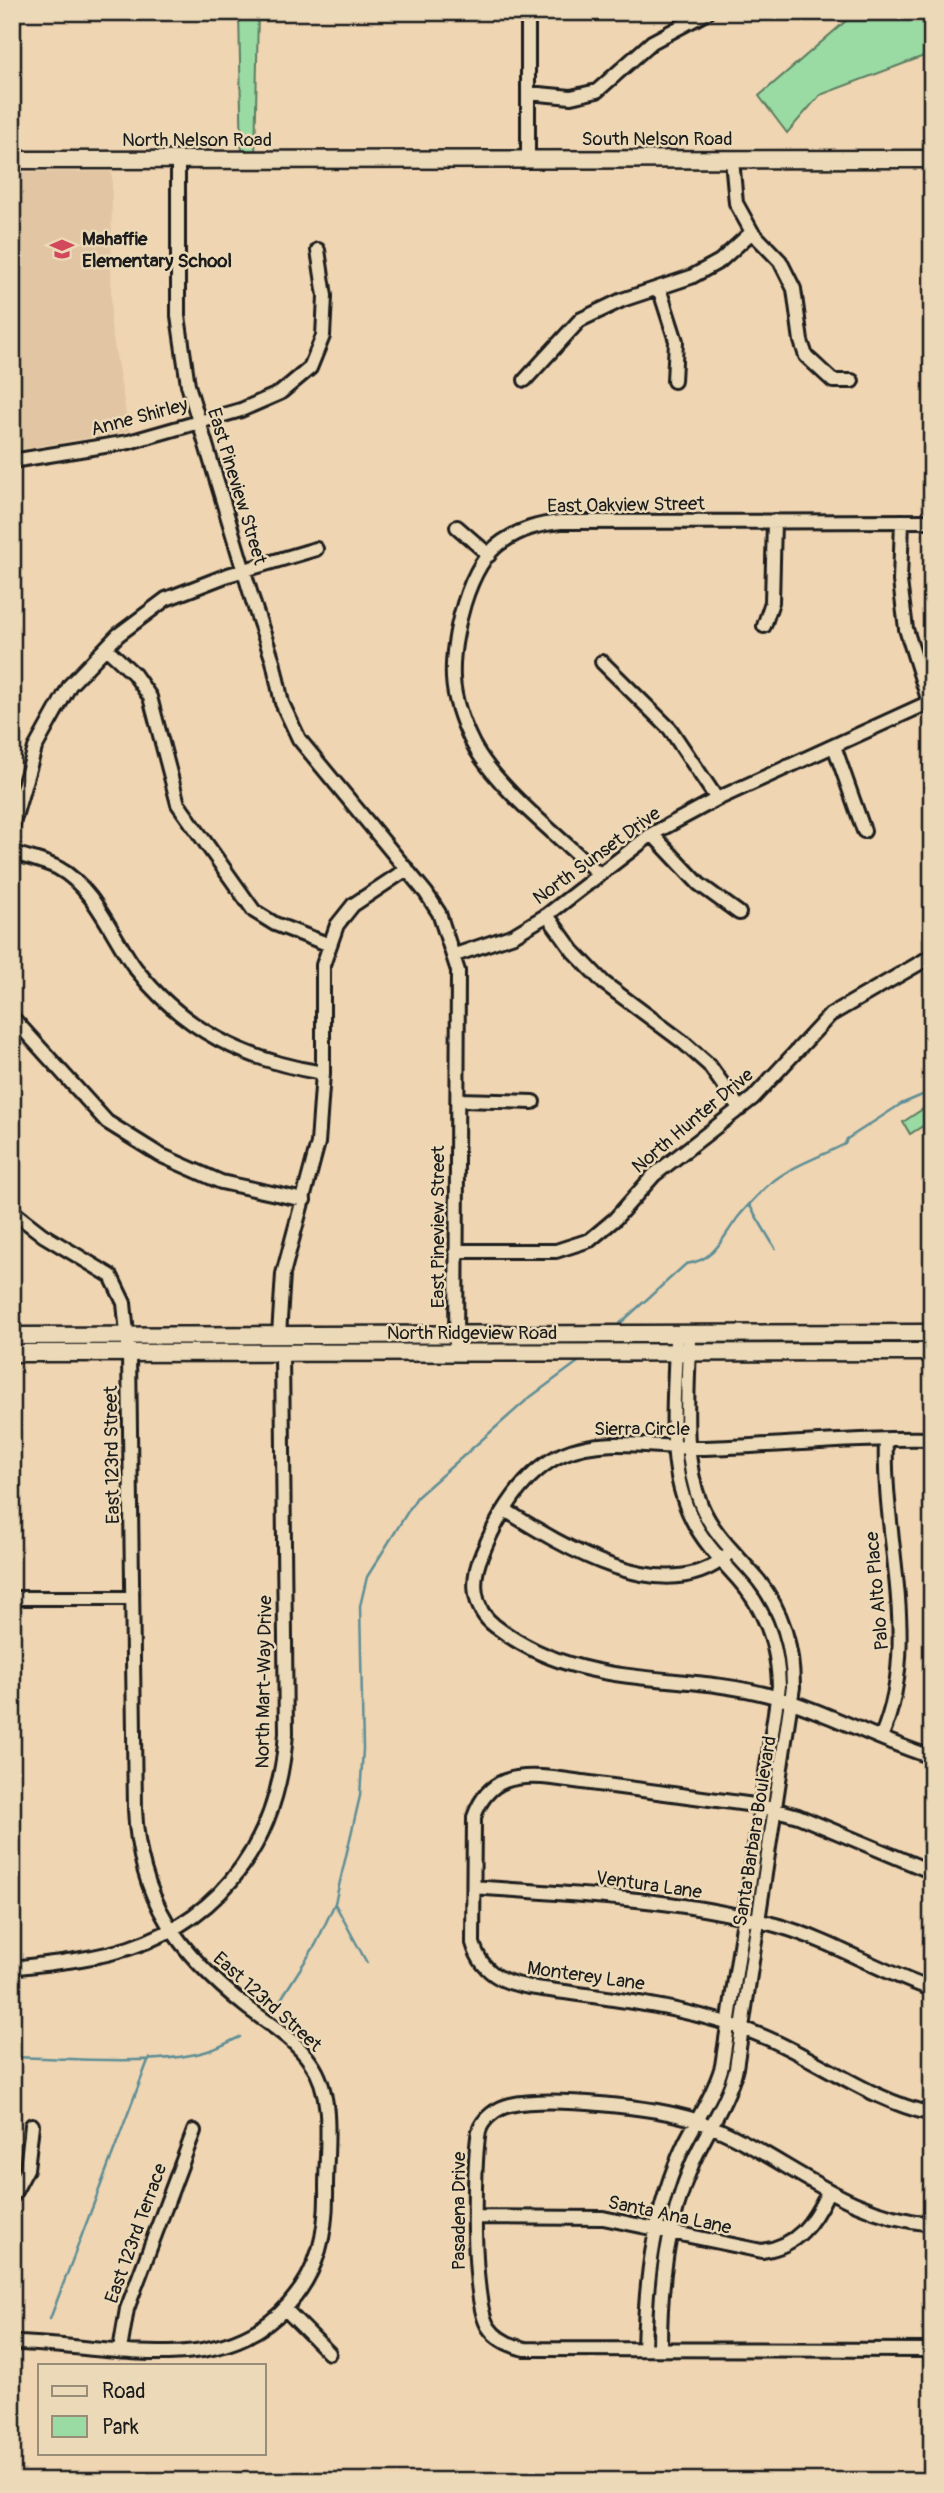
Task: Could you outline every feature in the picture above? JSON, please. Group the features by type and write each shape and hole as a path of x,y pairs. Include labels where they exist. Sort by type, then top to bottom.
{"main road":[{"name":"South Nelson Road","path":"383,160 932,159"},
{"name":"North Nelson Road","path":"12,160 383,160"},
{"name":"North Ridgeview Road","path":"12,1335 932,1333"},
{"name":"North Ridgeview Road","path":"12,1353 932,1352"}],"street":[{"path":"528,12 528,160"},
{"path":"528,93 571,97 597,91 652,42 708,12"},
{"path":"732,159 736,203 752,232 780,261 794,289 801,341 806,356 833,381 852,381"},
{"name":"East Pineview Street","path":"178,160 178,316 188,385 273,662 282,703 299,739 407,869 442,921 456,955 456,1353"},
{"path":"525,380 580,320 622,300 691,277 720,261 752,232"},
{"name":"Anne Shirley","path":"12,461 46,454 104,448 241,410 280,393 310,368 323,336 325,296 318,250"},
{"path":"659,288 676,341 674,381"},
{"path":"902,521 900,581 906,629 931,702"},
{"name":"East Oakview Street","path":"598,873 495,776 474,745 460,713 453,678 456,639 468,593 481,563 500,542 536,524 932,521"},
{"path":"764,626 772,602 774,522"},
{"path":"457,527 489,555"},
{"path":"12,827 35,748 70,685 106,648 166,598 244,570 316,549"},
{"path":"106,648 134,674 150,697 178,804 254,911 275,924 330,945"},
{"path":"602,662 670,729 718,799"},
{"name":"North Sunset Drive","path":"456,955 514,935 547,915 598,873 652,834 718,799 931,702"},
{"path":"834,746 864,831"},
{"path":"652,834 699,884 739,913"},
{"path":"12,853 58,868 82,887 137,970 181,1017 243,1052 280,1066 323,1073"},
{"path":"279,1335 283,1274 318,1143 323,1073 323,965 337,925 353,905 407,869"},
{"path":"547,915 573,951 604,983 683,1042 709,1065 740,1109"},
{"name":"North Hunter Drive","path":"456,1251 556,1251 590,1240 615,1219 654,1175 740,1109 830,1015 932,956"},
{"path":"12,1017 107,1122 160,1155 220,1182 304,1200"},
{"path":"458,1100 533,1102"},
{"path":"12,1211 43,1235 111,1276 124,1303 129,1354"},
{"name":"Santa Barbara Boulevard","path":"660,2348 660,2297 670,2230 719,2078 746,1918 778,1698 776,1655 768,1625 726,1556 700,1504 692,1478 683,1334"},
{"name":"Santa Barbara Boulevard","path":"644,2348 646,2286 656,2227 677,2162 733,2082 792,1703 793,1667 781,1620 758,1580 700,1533 678,1480 675,1447 683,1353"},
{"name":"East 123rd Street","path":"12,2343 182,2353 221,2347 257,2332 285,2309 310,2275 324,2236 327,2202 324,2090 312,2063 212,1978 170,1929 150,1890 137,1840 129,1354"},
{"name":"North Mart-Way Drive","path":"12,1968 111,1953 170,1929 198,1912 240,1870 259,1840 274,1806 283,1769 286,1733 282,1354"},
{"name":"Sierra Circle","path":"932,1439 690,1448 577,1448 561,1454 537,1471 505,1510 492,1532 475,1574 478,1602 493,1625 542,1654 588,1670 620,1677 727,1687 778,1698 932,1757"},
{"name":"Palo Alto Place","path":"881,1737 896,1698 901,1649 889,1513 887,1440"},
{"path":"505,1510 561,1544 619,1569 683,1575 702,1572 726,1556"},
{"path":"12,1598 132,1598"},
{"name":"Monterey Lane","path":"932,1872 762,1806 521,1775 493,1788 477,1808 473,1828 474,1887 471,1916 476,1952 485,1967 502,1980 520,1986 659,2005 729,2023 894,2102 932,2114"},
{"name":"Ventura Lane","path":"474,1887 572,1892 760,1921 783,1927 932,1989"},
{"name":"Pasadena Drive","path":"932,2224 877,2213 828,2192 704,2124 653,2111 585,2104 510,2105 488,2117 479,2131 478,2297 484,2318 496,2336 525,2349 932,2350"},
{"path":"12,2197 27,2169 32,2125"},
{"name":"East 123rd Terrace","path":"120,2350 127,2309 194,2131"},
{"name":"Santa Ana Lane","path":"477,2217 603,2218 670,2230 746,2250 771,2250 793,2241 805,2231 828,2192"},
{"path":"285,2309 329,2353"}],"shaded area":[{"name":"Mahaffie Elementary School","path":"12,172 112,172 111,326 129,431 12,451"}],"green space":[{"path":"239,12 258,12 255,160 242,160"},
{"path":"880,12 932,12 932,53 820,95 787,133 759,96 847,20"},
{"path":"929,1105 932,1120 910,1134 903,1122"}],"waterway":[{"path":"615,1328 686,1264 712,1253 742,1212 774,1181 845,1144 847,1139 901,1104 932,1091"},
{"path":"750,1206 775,1248"},
{"path":"274,2010 316,1944 335,1903 360,1796 363,1749 360,1606 367,1577 417,1497 529,1398 582,1359"},
{"path":"335,1904 367,1963"},
{"path":"12,2057 113,2060 167,2058 211,2050 240,2037"},
{"path":"50,2319 149,2058"},
{"path":"12,2420 20,2403"}],"place":[{"name":"Mahaffie Elementary School","path":"62,249"}]}
